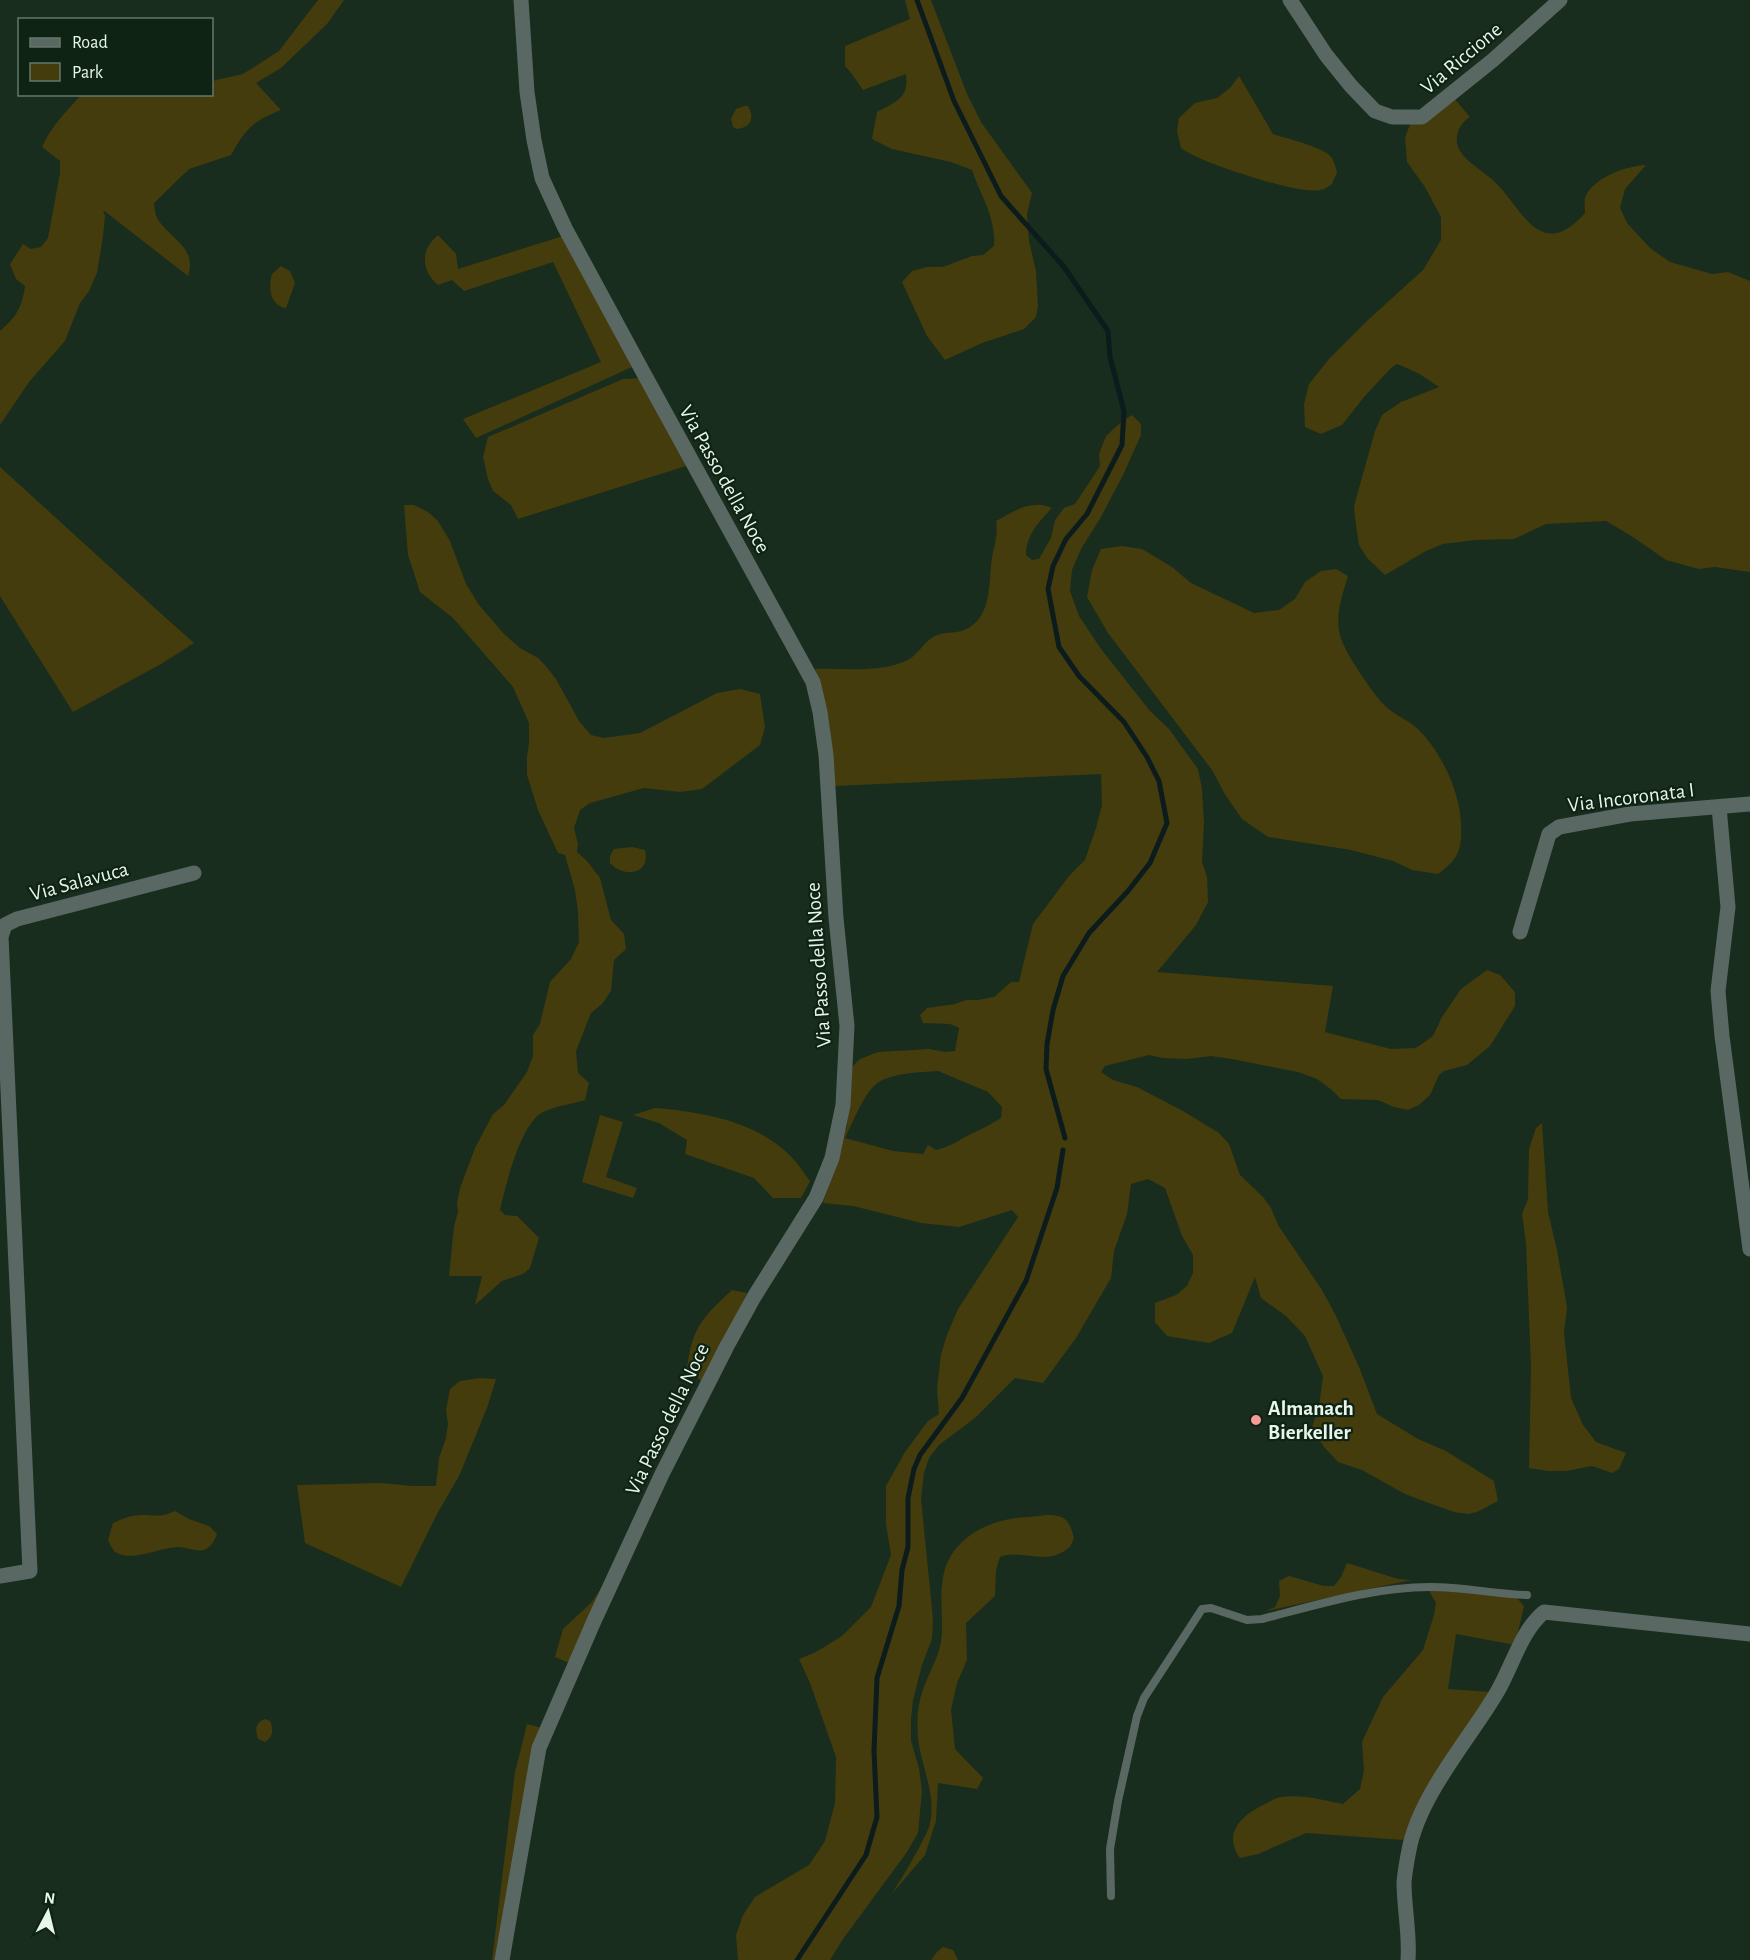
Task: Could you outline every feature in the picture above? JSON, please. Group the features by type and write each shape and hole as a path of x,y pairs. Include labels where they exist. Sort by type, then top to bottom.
{"street":[{"name":"Via Passo della Noce","path":"502,1960 539,1748 594,1621 662,1474 732,1336 816,1197 832,1158 843,1105 847,1026 836,918 826,755 813,682 565,228 542,178 527,92 521,0"},
{"name":"Via Riccione","path":"1290,0 1332,63 1351,86 1375,111 1392,117 1422,117 1493,60 1560,0"},
{"name":"Via Incoronata I","path":"1520,932 1549,834 1559,827 1630,814 1750,804"},
{"path":"1719,807 1728,907 1718,991 1750,1249"},
{"name":"Via Salavuca","path":"0,1576 30,1571 1,937 5,926 17,919 194,873"},
{"path":"1411,1956 1404,1882 1409,1848 1432,1792 1496,1694 1532,1622 1544,1612 1750,1634"}],"lane":[{"path":"1111,1896 1110,1849 1137,1716 1144,1698 1202,1609 1211,1608 1247,1620 1262,1619 1374,1591 1403,1588 1462,1588 1504,1594 1527,1594"}],"green space":[{"path":"318,0 344,0 327,24 281,68 256,83 281,110 256,122 241,138 231,155 189,169 154,203 158,219 182,246 189,258 188,276 103,210 105,216 97,273 89,291 80,303 65,341 29,382 0,425 0,331 17,312 25,286 16,279 10,264 23,244 31,249 41,247 48,238 60,173 60,161 42,147 55,125 80,96 213,96 213,81 243,74 279,51"},
{"path":"905,0 931,0 967,94 981,122 1032,193 1027,214 1029,241 1036,271 1038,306 1036,317 1024,329 982,343 945,360 927,336 902,282 912,271 927,267 943,267 972,256 983,255 994,246 990,216 972,170 951,162 892,149 872,139 877,112 900,98 905,89 906,74 863,90 845,66 845,46 910,19"},
{"path":"1239,76 1273,134 1322,150 1332,158 1337,172 1332,184 1322,190 1296,189 1279,185 1211,163 1181,148 1177,131 1179,118 1195,103 1217,98 1230,88"},
{"path":"1453,97 1470,117 1463,123 1457,135 1457,144 1462,154 1497,184 1535,228 1546,233 1557,233 1570,227 1585,213 1585,198 1595,184 1620,170 1646,165 1625,189 1620,208 1627,223 1650,248 1670,262 1712,274 1728,272 1750,281 1750,572 1715,567 1699,569 1666,560 1606,521 1546,524 1514,539 1443,544 1426,551 1385,575 1367,558 1359,545 1354,506 1375,431 1382,415 1401,402 1439,387 1418,373 1397,364 1364,397 1342,425 1321,434 1305,427 1304,404 1309,384 1329,359 1423,270 1441,240 1441,217 1425,187 1407,162 1405,137 1412,120"},
{"path":"748,106 751,118 746,126 737,129 733,127 731,119 736,109"},
{"path":"438,235 456,254 458,269 563,236 632,367 476,438 463,419 601,362 553,262 464,291 452,280 438,285 428,273 425,260 428,247"},
{"path":"281,266 290,271 295,283 286,308 276,304 270,290 272,274"},
{"path":"642,378 686,466 518,519 511,505 493,491 488,479 483,457 488,437 623,379"},
{"path":"1132,415 1141,424 1141,435 1101,517 1081,549 1072,570 1070,591 1079,616 1101,649 1150,711 1169,729 1198,769 1204,823 1202,862 1207,877 1208,902 1196,925 1157,972 1333,986 1325,1032 1391,1049 1416,1048 1433,1036 1442,1017 1461,989 1487,970 1500,975 1515,992 1515,1006 1490,1046 1467,1065 1444,1071 1439,1075 1430,1095 1419,1105 1408,1110 1378,1100 1341,1099 1317,1079 1298,1072 1211,1056 1187,1059 1149,1055 1105,1066 1101,1072 1113,1080 1137,1087 1219,1133 1229,1144 1240,1175 1271,1208 1278,1225 1322,1290 1359,1367 1377,1414 1418,1439 1446,1451 1494,1481 1498,1501 1477,1512 1468,1514 1454,1512 1405,1494 1362,1470 1338,1462 1324,1447 1312,1427 1319,1407 1323,1376 1305,1336 1286,1316 1261,1298 1255,1277 1232,1333 1209,1343 1167,1336 1155,1322 1155,1303 1176,1295 1187,1286 1193,1273 1193,1255 1182,1236 1165,1188 1148,1179 1131,1184 1127,1214 1114,1251 1111,1278 1076,1338 1043,1383 1015,1378 975,1418 939,1445 929,1458 924,1473 921,1499 933,1619 932,1639 922,1665 913,1700 911,1719 911,1741 919,1768 922,1791 918,1833 830,1960 738,1960 736,1935 743,1915 755,1897 809,1865 825,1841 835,1803 836,1757 810,1683 799,1659 816,1652 842,1636 871,1607 891,1555 886,1524 886,1486 905,1452 928,1421 939,1414 937,1389 941,1354 947,1335 958,1309 1018,1217 1012,1210 959,1227 921,1223 853,1206 823,1203 847,1126 852,1067 860,1059 878,1052 929,1049 955,1051 959,1028 950,1024 923,1023 920,1015 927,1008 994,997 1011,982 1019,982 1033,924 1069,876 1085,860 1102,805 1101,774 835,786 829,723 815,669 873,669 896,665 910,659 937,635 964,630 973,625 983,611 990,584 996,521 1016,510 1030,506 1052,508 1038,524 1028,541 1026,555 1032,560 1039,559 1051,538 1055,520 1064,508 1075,504 1100,466 1099,454 1106,436","holes":["938,1071 988,1092 1002,1107 1001,1118 941,1149 936,1150 928,1145 923,1154 893,1151 845,1138 871,1090 888,1078"]},
{"path":"0,467 194,643 161,664 73,712 0,596"},
{"path":"404,505 414,505 428,512 438,521 450,541 466,584 479,605 504,634 545,665 556,679 579,721 591,735 604,738 640,733 717,693 740,689 760,694 765,727 760,745 702,789 680,792 644,788 590,803 580,810 574,828 578,844 577,852 600,878 611,920 624,934 626,949 614,960 611,991 602,1004 591,1013 576,1051 578,1073 589,1083 585,1100 548,1110 535,1119 527,1129 510,1171 500,1210 505,1215 517,1216 539,1238 530,1268 523,1274 502,1281 475,1305 482,1276 449,1276 460,1188 475,1148 493,1114 504,1105 527,1072 533,1056 533,1035 540,1024 550,982 571,959 579,942 578,911 575,890 565,855 558,853 538,810 527,775 529,723 513,687 453,618 420,592 408,555"},
{"path":"1122,546 1142,549 1172,567 1191,583 1254,613 1279,610 1295,599 1305,582 1321,571 1336,569 1348,576 1338,620 1340,635 1347,651 1366,682 1384,705 1418,729 1426,738 1441,760 1453,786 1460,811 1461,833 1458,853 1451,863 1438,874 1412,870 1393,861 1351,850 1268,837 1242,819 1212,770 1108,633 1087,597 1092,570 1101,549"},
{"path":"632,847 645,850 646,858 640,869 635,872 622,871 610,863 610,856 614,849"},
{"path":"655,1108 712,1116 749,1128 767,1137 796,1162 810,1181 801,1198 773,1198 754,1178 685,1154 687,1140 659,1123 633,1115"},
{"path":"600,1115 623,1122 606,1177 637,1188 633,1198 582,1182"},
{"path":"1542,1123 1548,1212 1567,1307 1564,1333 1571,1398 1583,1425 1596,1442 1626,1453 1619,1469 1612,1473 1592,1466 1566,1471 1529,1468 1531,1367 1526,1243 1522,1214 1528,1199 1529,1149 1536,1128"},
{"path":"732,1290 747,1293 704,1384 687,1368 692,1342 706,1316"},
{"path":"480,1378 496,1379 487,1408 459,1476 437,1514 401,1587 305,1543 297,1485 382,1483 436,1486 439,1458 446,1438 448,1424 446,1410 450,1389 460,1381"},
{"path":"175,1511 209,1526 217,1534 210,1546 200,1550 171,1548 129,1556 115,1552 112,1548 108,1540 113,1523 134,1516 162,1515"},
{"path":"1046,1515 1062,1517 1068,1522 1074,1538 1070,1547 1051,1556 1009,1555 1000,1557 996,1570 995,1596 966,1623 967,1660 957,1683 951,1710 955,1749 983,1778 977,1789 938,1783 936,1821 925,1855 891,1895 921,1844 929,1827 931,1816 930,1793 918,1738 918,1715 920,1698 941,1642 942,1586 946,1567 957,1547 983,1528 1010,1519"},
{"path":"1347,1563 1398,1579 1411,1580 1266,1611 1275,1607 1280,1596 1279,1581 1289,1576 1324,1586 1334,1586"},
{"path":"603,1586 569,1663 555,1657 563,1629 591,1603"},
{"path":"1428,1589 1517,1598 1524,1606 1515,1645 1456,1634 1448,1689 1491,1692 1411,1824 1404,1840 1306,1833 1258,1854 1240,1858 1233,1841 1234,1833 1242,1819 1257,1808 1278,1798 1290,1796 1343,1804 1360,1789 1364,1770 1362,1742 1383,1697 1423,1650 1436,1603"},
{"path":"265,1719 270,1721 272,1730 270,1738 265,1742 258,1739 256,1729 259,1722"},
{"path":"527,1724 542,1728 499,1960 492,1960 515,1772"},
{"path":"943,1947 953,1950 958,1960 931,1960"}],"waterway":[{"path":"917,0 954,101 1001,196 1064,267 1108,331 1110,357 1124,411 1122,445 1087,514 1066,539 1053,566 1048,589 1059,647 1079,676 1124,722 1147,757 1159,781 1167,823 1150,863 1128,891 1089,933 1063,976 1053,1010 1047,1044 1046,1069 1065,1138"},
{"path":"797,1960 866,1855 877,1817 874,1751 877,1678 899,1606 902,1570 908,1547 908,1498 914,1469 920,1455 962,1398 1026,1281 1057,1188 1063,1150"}],"place":[{"name":"Almanach Bierkeller","path":"1256,1420"}]}
